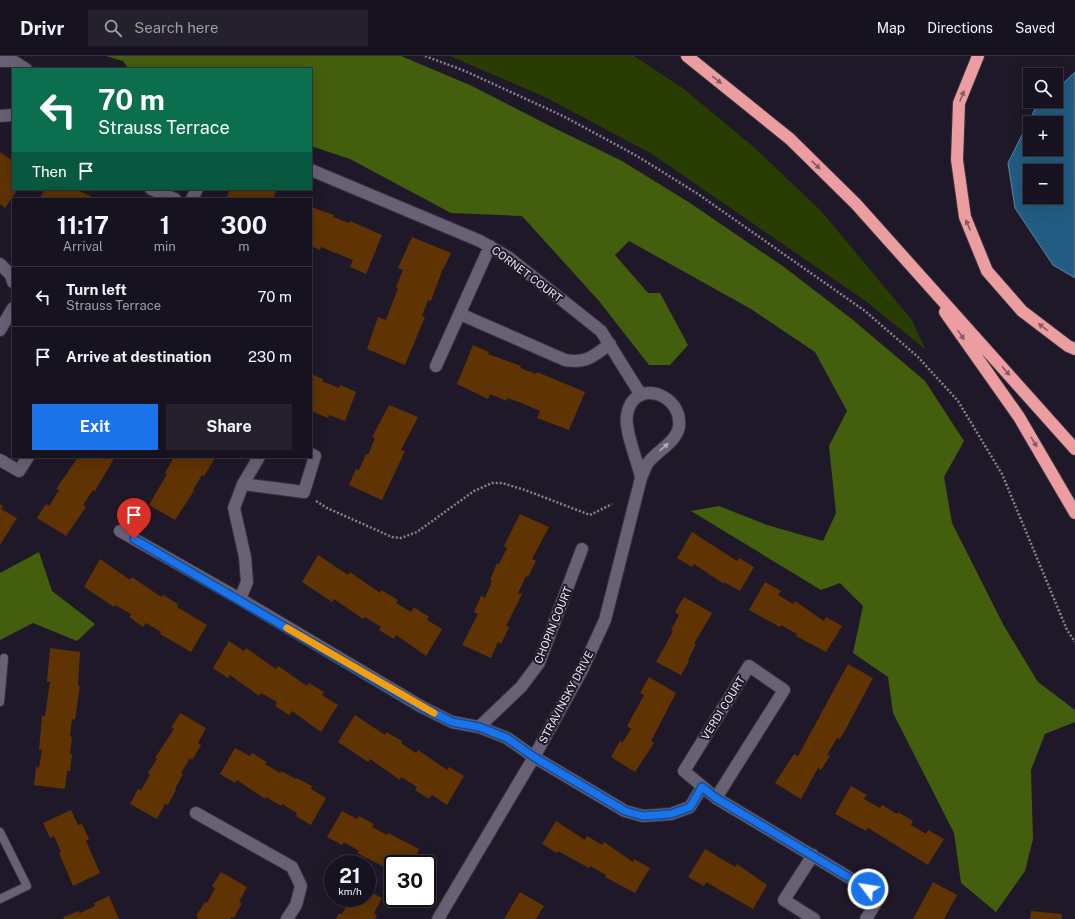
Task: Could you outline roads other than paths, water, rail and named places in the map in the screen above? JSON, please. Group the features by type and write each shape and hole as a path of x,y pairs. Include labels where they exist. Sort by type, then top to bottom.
{"highway":[{"path":"687,56 790,139 856,204 1075,448"},
{"path":"978,56 959,103 956,160 964,217 987,271 1022,311 1068,346 1075,349"},
{"path":"896,248 949,317 1019,417 1075,512"}],"street":[{"path":"0,61 13,61 24,68"},
{"name":"CORNET COURT","path":"312,170 480,240 508,257 601,331 640,395"},
{"path":"153,190 173,198"},
{"path":"436,366 490,246"},
{"path":"0,264 11,275 12,278"},
{"path":"460,314 571,361 577,362 589,360 610,344"},
{"path":"0,330 11,315"},
{"name":"STRAVINSKY DRIVE","path":"438,919 534,757 582,670 605,620 641,478 647,464 673,439 679,428 678,417 671,401 662,395 653,392 640,395"},
{"path":"640,395 631,401 627,415 626,428 641,478"},
{"path":"243,484 304,492 315,456 312,454"},
{"path":"0,460 19,471 27,458"},
{"path":"240,600 247,582 245,557 237,528 234,508 243,484 258,458"},
{"path":"120,531 422,707 452,722 479,727 507,738 534,757 625,811 643,816 671,814 690,807 702,787 716,798 880,896 866,919"},
{"name":"CHOPIN COURT","path":"479,727 521,687 539,663 582,549"},
{"name":"VERDI COURT","path":"702,787 684,771 749,666 784,690 716,798"},
{"path":"196,813 292,867 301,886 296,905 287,919"},
{"path":"813,855 784,900 814,919"}],"lane":[{"path":"0,702 4,658"},
{"path":"0,832 27,886 0,899"}],"water":[{"path":"1075,72 1075,278 1053,265 1015,208 1008,163 1023,133 1023,156 1063,156 1063,116 1032,116 1035,109 1063,108 1063,83"}]}
